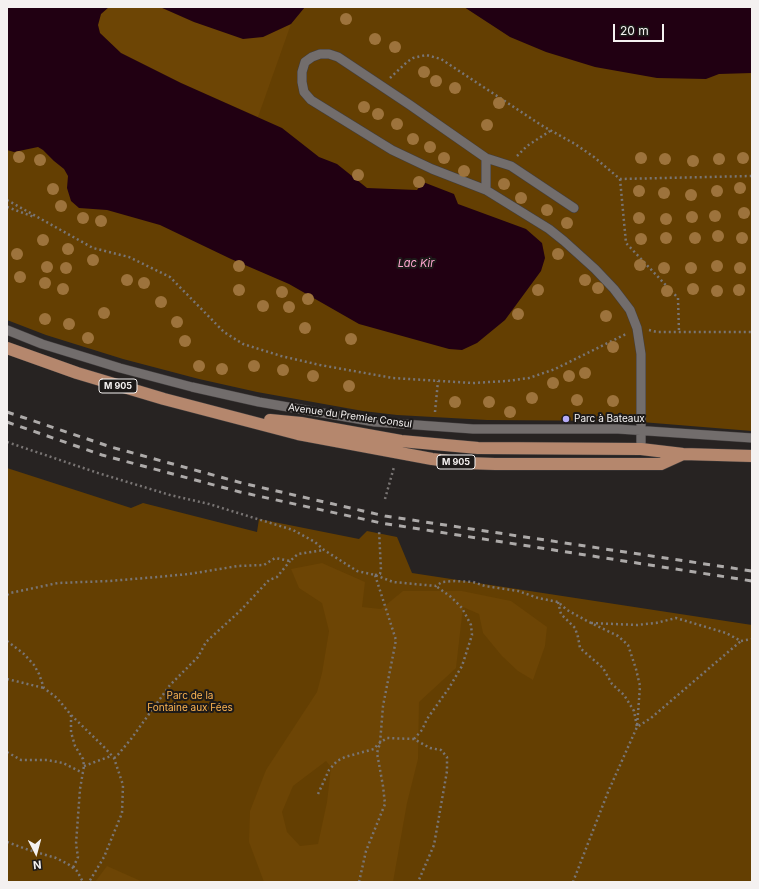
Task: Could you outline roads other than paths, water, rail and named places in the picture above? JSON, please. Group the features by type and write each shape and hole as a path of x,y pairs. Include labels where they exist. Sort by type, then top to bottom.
{"main road":[{"name":"Avenue du Premier Consul","path":"7,348 91,378 164,399 298,434 425,457 465,463 660,464 683,454"},
{"name":"Avenue du Premier Consul","path":"231,416 301,424 400,441 433,445 478,448 641,449 683,454 752,456"},
{"name":"Avenue du Premier Consul","path":"523,464 533,459 547,457 621,457 630,455 641,449"}],"lane":[{"path":"574,208 511,166 486,158 338,57 329,54 320,54 305,62 303,67 302,82 304,92 311,100 392,150 432,169 486,190 549,229 580,255 614,289 630,310 638,328 641,354 641,449"},
{"path":"486,158 486,190"},
{"name":"Avenue du Premier Consul","path":"7,330 42,344 120,368 185,385 259,402 390,424 473,429 618,430 752,438"}],"water":[{"name":"Lac Kir","path":"7,7 109,7 101,14 98,25 100,33 121,53 181,83 282,128 319,157 337,164 367,188 417,190 423,182 454,194 458,204 526,229 542,243 545,258 541,271 505,320 477,343 462,350 449,349 359,324 289,284 231,259 160,225 107,210 79,208 71,201 67,188 68,176 64,169 43,150 38,147 14,152 7,150"},
{"path":"160,7 305,7 291,24 263,37 243,39 194,22"},
{"path":"464,7 752,7 752,73 719,74 706,79 657,78 595,67 546,52 510,37"}],"railway":[{"path":"7,412 111,447 242,483 385,516 752,571"},
{"path":"7,422 102,455 240,492 381,523 752,581"}],"place":[{"name":"Parc à Bateaux","path":"566,419"}],"park label":[{"name":"Parc de la Fontaine aux Fées","path":"190,702"}]}
